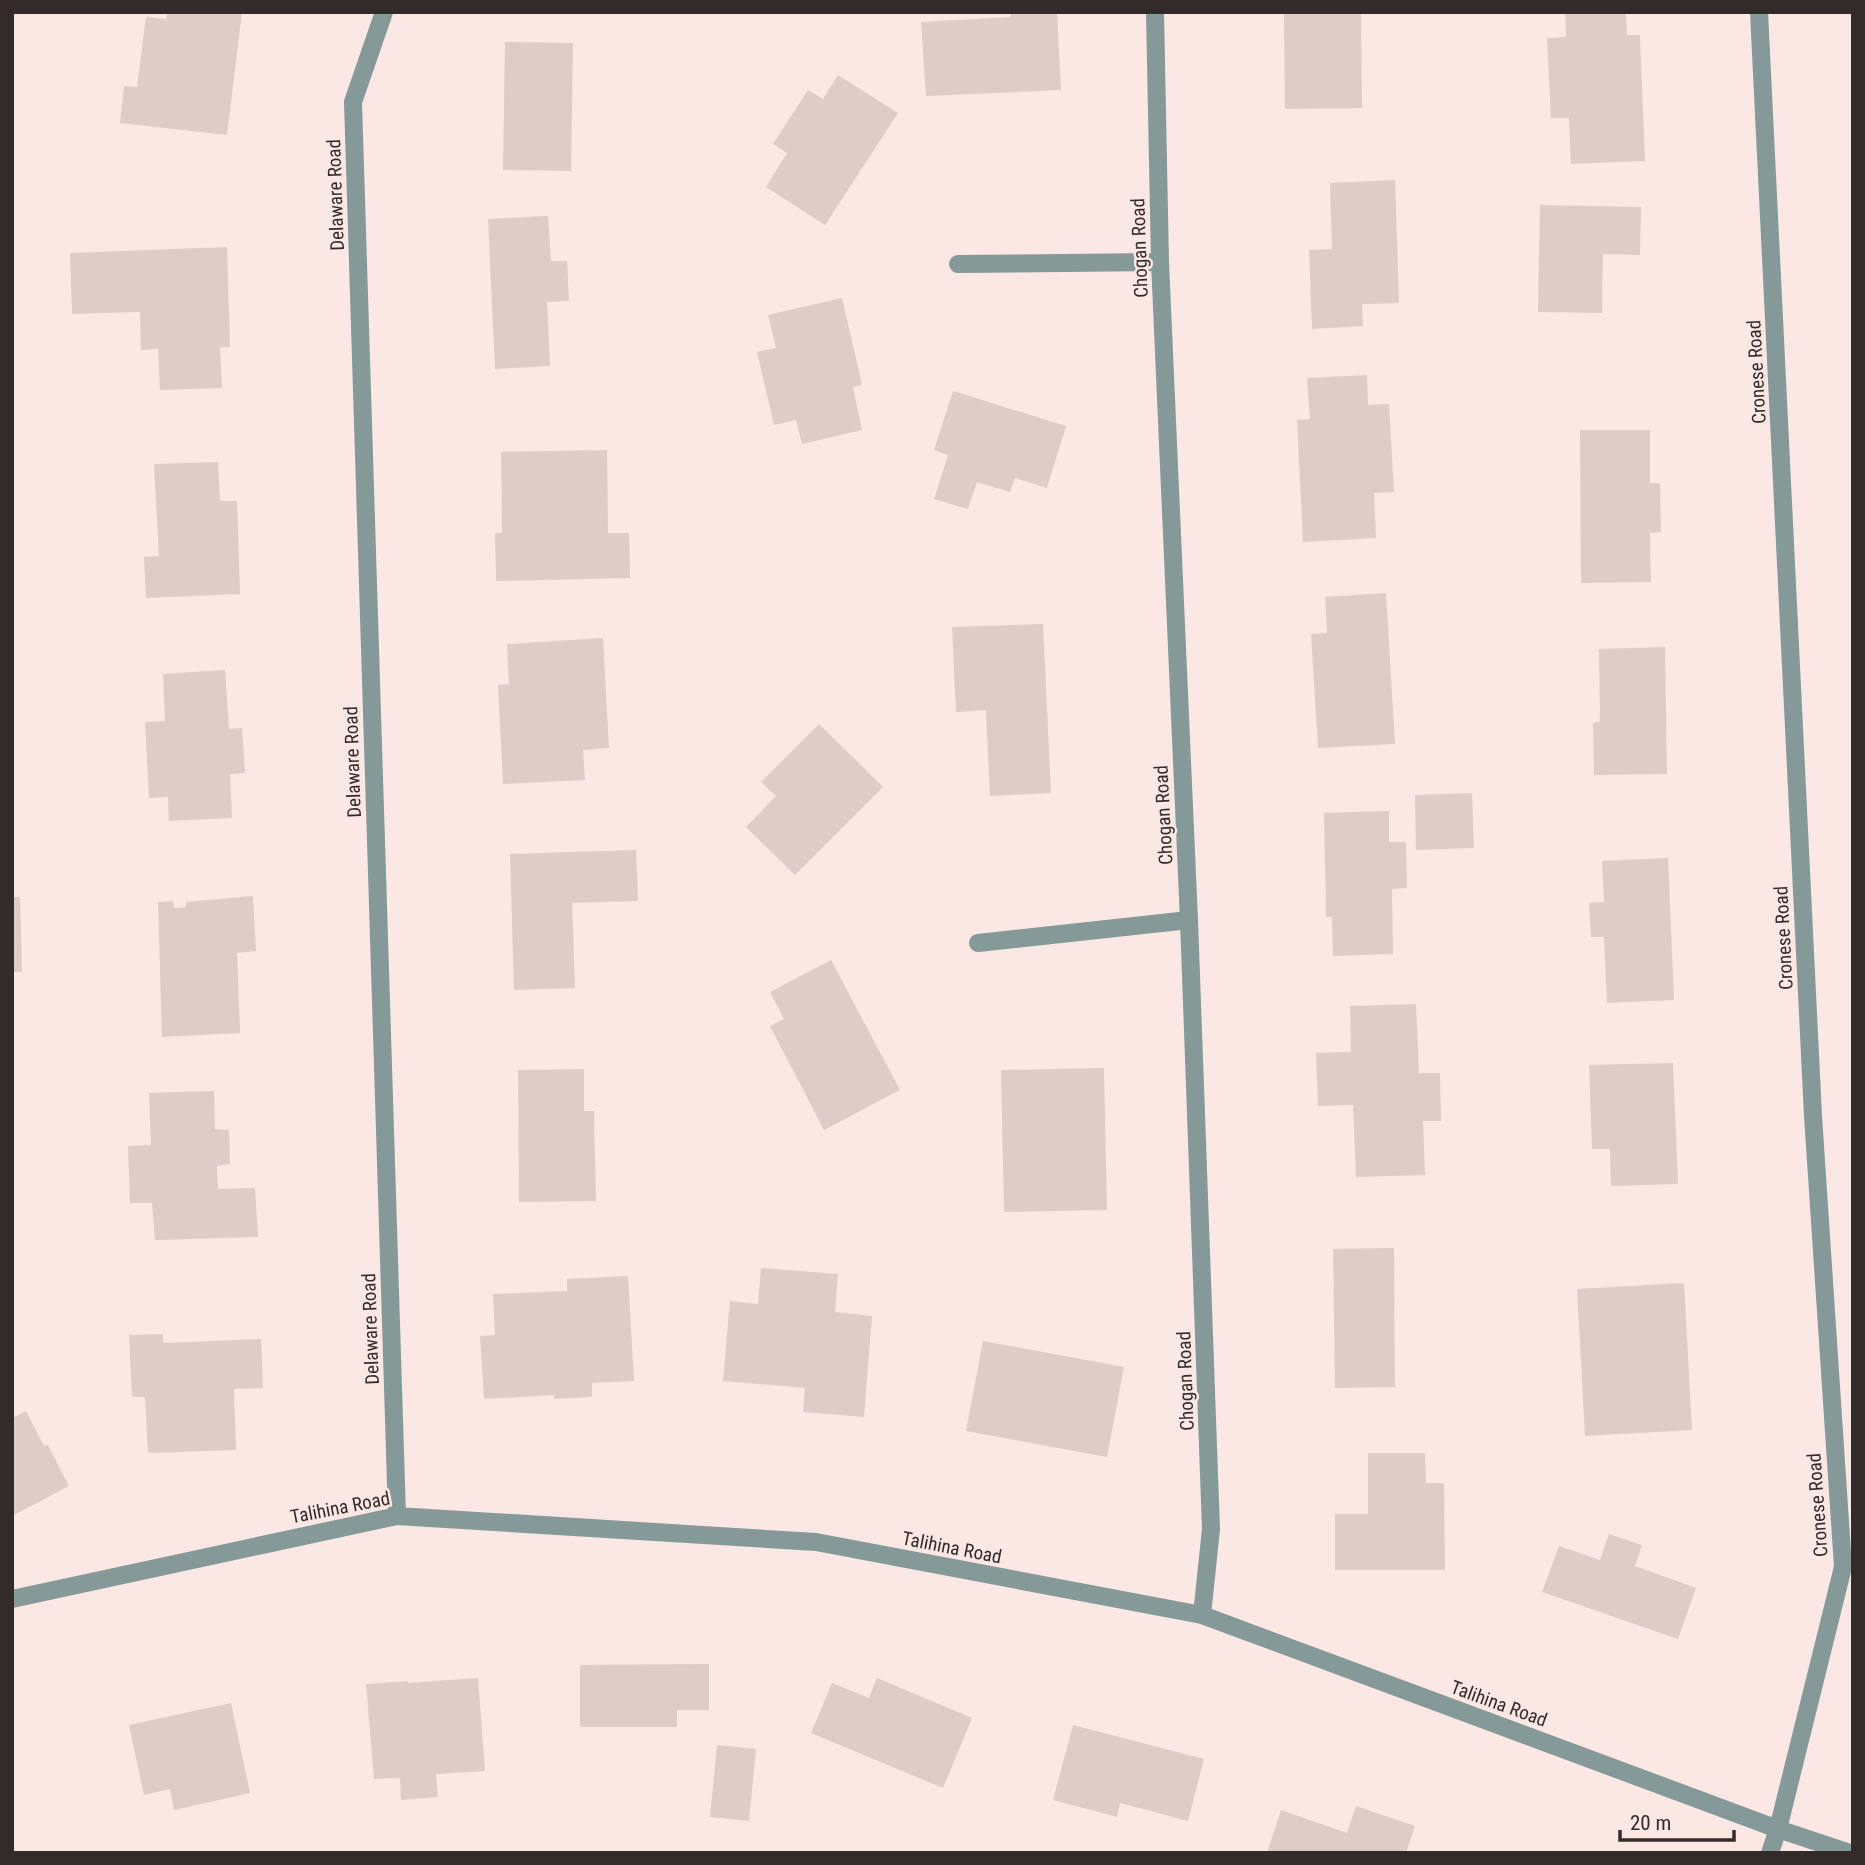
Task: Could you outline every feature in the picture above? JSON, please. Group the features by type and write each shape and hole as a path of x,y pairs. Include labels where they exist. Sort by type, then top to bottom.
{"street":[{"name":"Delaware Road","path":"384,12 353,102 397,1516"},
{"name":"Chogan Road","path":"1155,12 1160,262 1189,920 1211,1529 1202,1615"},
{"name":"Cronese Road","path":"1759,12 1812,1115 1843,1567 1779,1829 1770,1853"},
{"path":"958,264 1160,262"},
{"path":"978,943 1189,920"},
{"name":"Talihina Road","path":"12,1599 397,1516 816,1542 1202,1615 1850,1853"}],"building":[{"path":"167,12 242,12 227,135 120,123 124,86 137,87 146,17 166,19"},
{"path":"1011,12 1057,12 1061,90 926,96 921,22 1011,17"},
{"path":"1284,12 1361,12 1362,108 1285,109"},
{"path":"1565,12 1626,12 1627,35 1640,35 1645,161 1571,164 1569,118 1551,118 1547,38 1566,37"},
{"path":"505,42 573,43 571,171 503,170"},
{"path":"838,75 898,113 825,225 766,187 787,153 773,144 808,90 823,99"},
{"path":"1395,180 1399,303 1362,304 1363,326 1312,329 1309,250 1332,249 1330,183"},
{"path":"1540,205 1641,207 1640,255 1603,254 1602,313 1538,312"},
{"path":"548,216 551,261 567,261 569,301 547,302 550,366 495,369 488,219"},
{"path":"227,247 230,347 220,347 222,388 160,390 158,349 141,350 140,312 72,314 70,253"},
{"path":"842,298 862,385 853,387 862,430 802,444 796,420 774,425 757,352 776,348 768,315"},
{"path":"1367,375 1368,405 1389,404 1394,492 1374,493 1376,538 1303,542 1297,420 1310,419 1307,378"},
{"path":"953,391 1066,426 1047,488 1015,478 1010,492 977,482 968,509 934,499 948,455 934,450"},
{"path":"1580,430 1650,430 1650,483 1660,483 1661,532 1650,533 1651,582 1581,583"},
{"path":"607,450 608,533 629,533 630,578 496,581 495,533 502,533 501,452"},
{"path":"218,462 220,501 237,501 240,594 146,598 144,557 159,556 154,464"},
{"path":"1386,593 1395,744 1318,748 1311,634 1327,633 1325,597"},
{"path":"1043,624 1051,793 990,796 986,710 956,712 952,627"},
{"path":"603,638 609,748 583,750 585,780 503,784 498,685 509,684 507,644"},
{"path":"1665,647 1667,774 1594,775 1593,723 1600,722 1599,649"},
{"path":"225,670 229,729 242,728 245,773 230,774 232,818 169,821 168,797 149,798 145,722 165,721 163,674"},
{"path":"819,724 883,787 795,875 746,827 776,796 761,782"},
{"path":"1472,793 1474,848 1416,850 1415,795"},
{"path":"1389,811 1389,842 1406,842 1407,888 1392,889 1393,954 1333,956 1332,917 1326,917 1324,813"},
{"path":"636,850 638,901 572,903 575,988 514,990 510,854"},
{"path":"1668,858 1674,1000 1607,1003 1604,937 1591,937 1589,903 1604,902 1602,861"},
{"path":"253,896 256,951 237,953 240,1033 162,1037 158,902 173,901 174,908 186,907 186,902"},
{"path":"12,897 20,897 22,972 12,972"},
{"path":"831,960 900,1090 824,1130 770,1026 784,1019 770,992"},
{"path":"1416,1004 1419,1073 1440,1073 1441,1121 1423,1121 1425,1175 1356,1177 1353,1105 1318,1106 1316,1053 1351,1052 1350,1006"},
{"path":"1673,1063 1678,1184 1611,1186 1610,1149 1592,1149 1589,1065"},
{"path":"1104,1068 1107,1210 1004,1212 1001,1070"},
{"path":"584,1069 584,1111 594,1111 596,1201 519,1202 518,1070"},
{"path":"214,1091 215,1129 229,1130 230,1164 217,1166 218,1189 255,1188 258,1237 155,1240 152,1203 130,1203 128,1146 151,1145 149,1093"},
{"path":"1394,1248 1395,1387 1335,1388 1333,1249"},
{"path":"761,1268 838,1274 835,1312 872,1316 864,1417 803,1412 805,1388 723,1381 730,1301 758,1304"},
{"path":"628,1276 634,1381 592,1383 592,1397 554,1399 554,1395 484,1399 480,1336 495,1335 493,1294 567,1291 567,1279"},
{"path":"1684,1283 1692,1430 1585,1436 1577,1289"},
{"path":"163,1334 163,1343 261,1339 263,1388 234,1389 236,1450 148,1453 145,1397 132,1397 129,1335"},
{"path":"983,1341 1124,1367 1107,1457 966,1431"},
{"path":"26,1411 44,1446 48,1445 69,1486 12,1516 12,1418"},
{"path":"1368,1453 1425,1453 1426,1483 1444,1483 1445,1570 1335,1570 1335,1514 1368,1514"},
{"path":"1609,1534 1642,1545 1635,1566 1696,1588 1678,1639 1542,1592 1559,1546 1600,1560"},
{"path":"709,1664 709,1710 677,1710 677,1727 580,1727 580,1665"},
{"path":"478,1678 485,1771 436,1774 438,1797 401,1800 400,1778 374,1779 366,1684"},
{"path":"877,1678 972,1718 943,1788 811,1733 832,1683 869,1698"},
{"path":"231,1703 250,1793 174,1810 170,1789 144,1795 129,1725"},
{"path":"1073,1725 1204,1759 1188,1821 1120,1803 1117,1817 1053,1800"},
{"path":"717,1745 756,1749 749,1821 710,1817"},
{"path":"1356,1806 1415,1826 1406,1853 1267,1853 1281,1810 1347,1833"}]}
